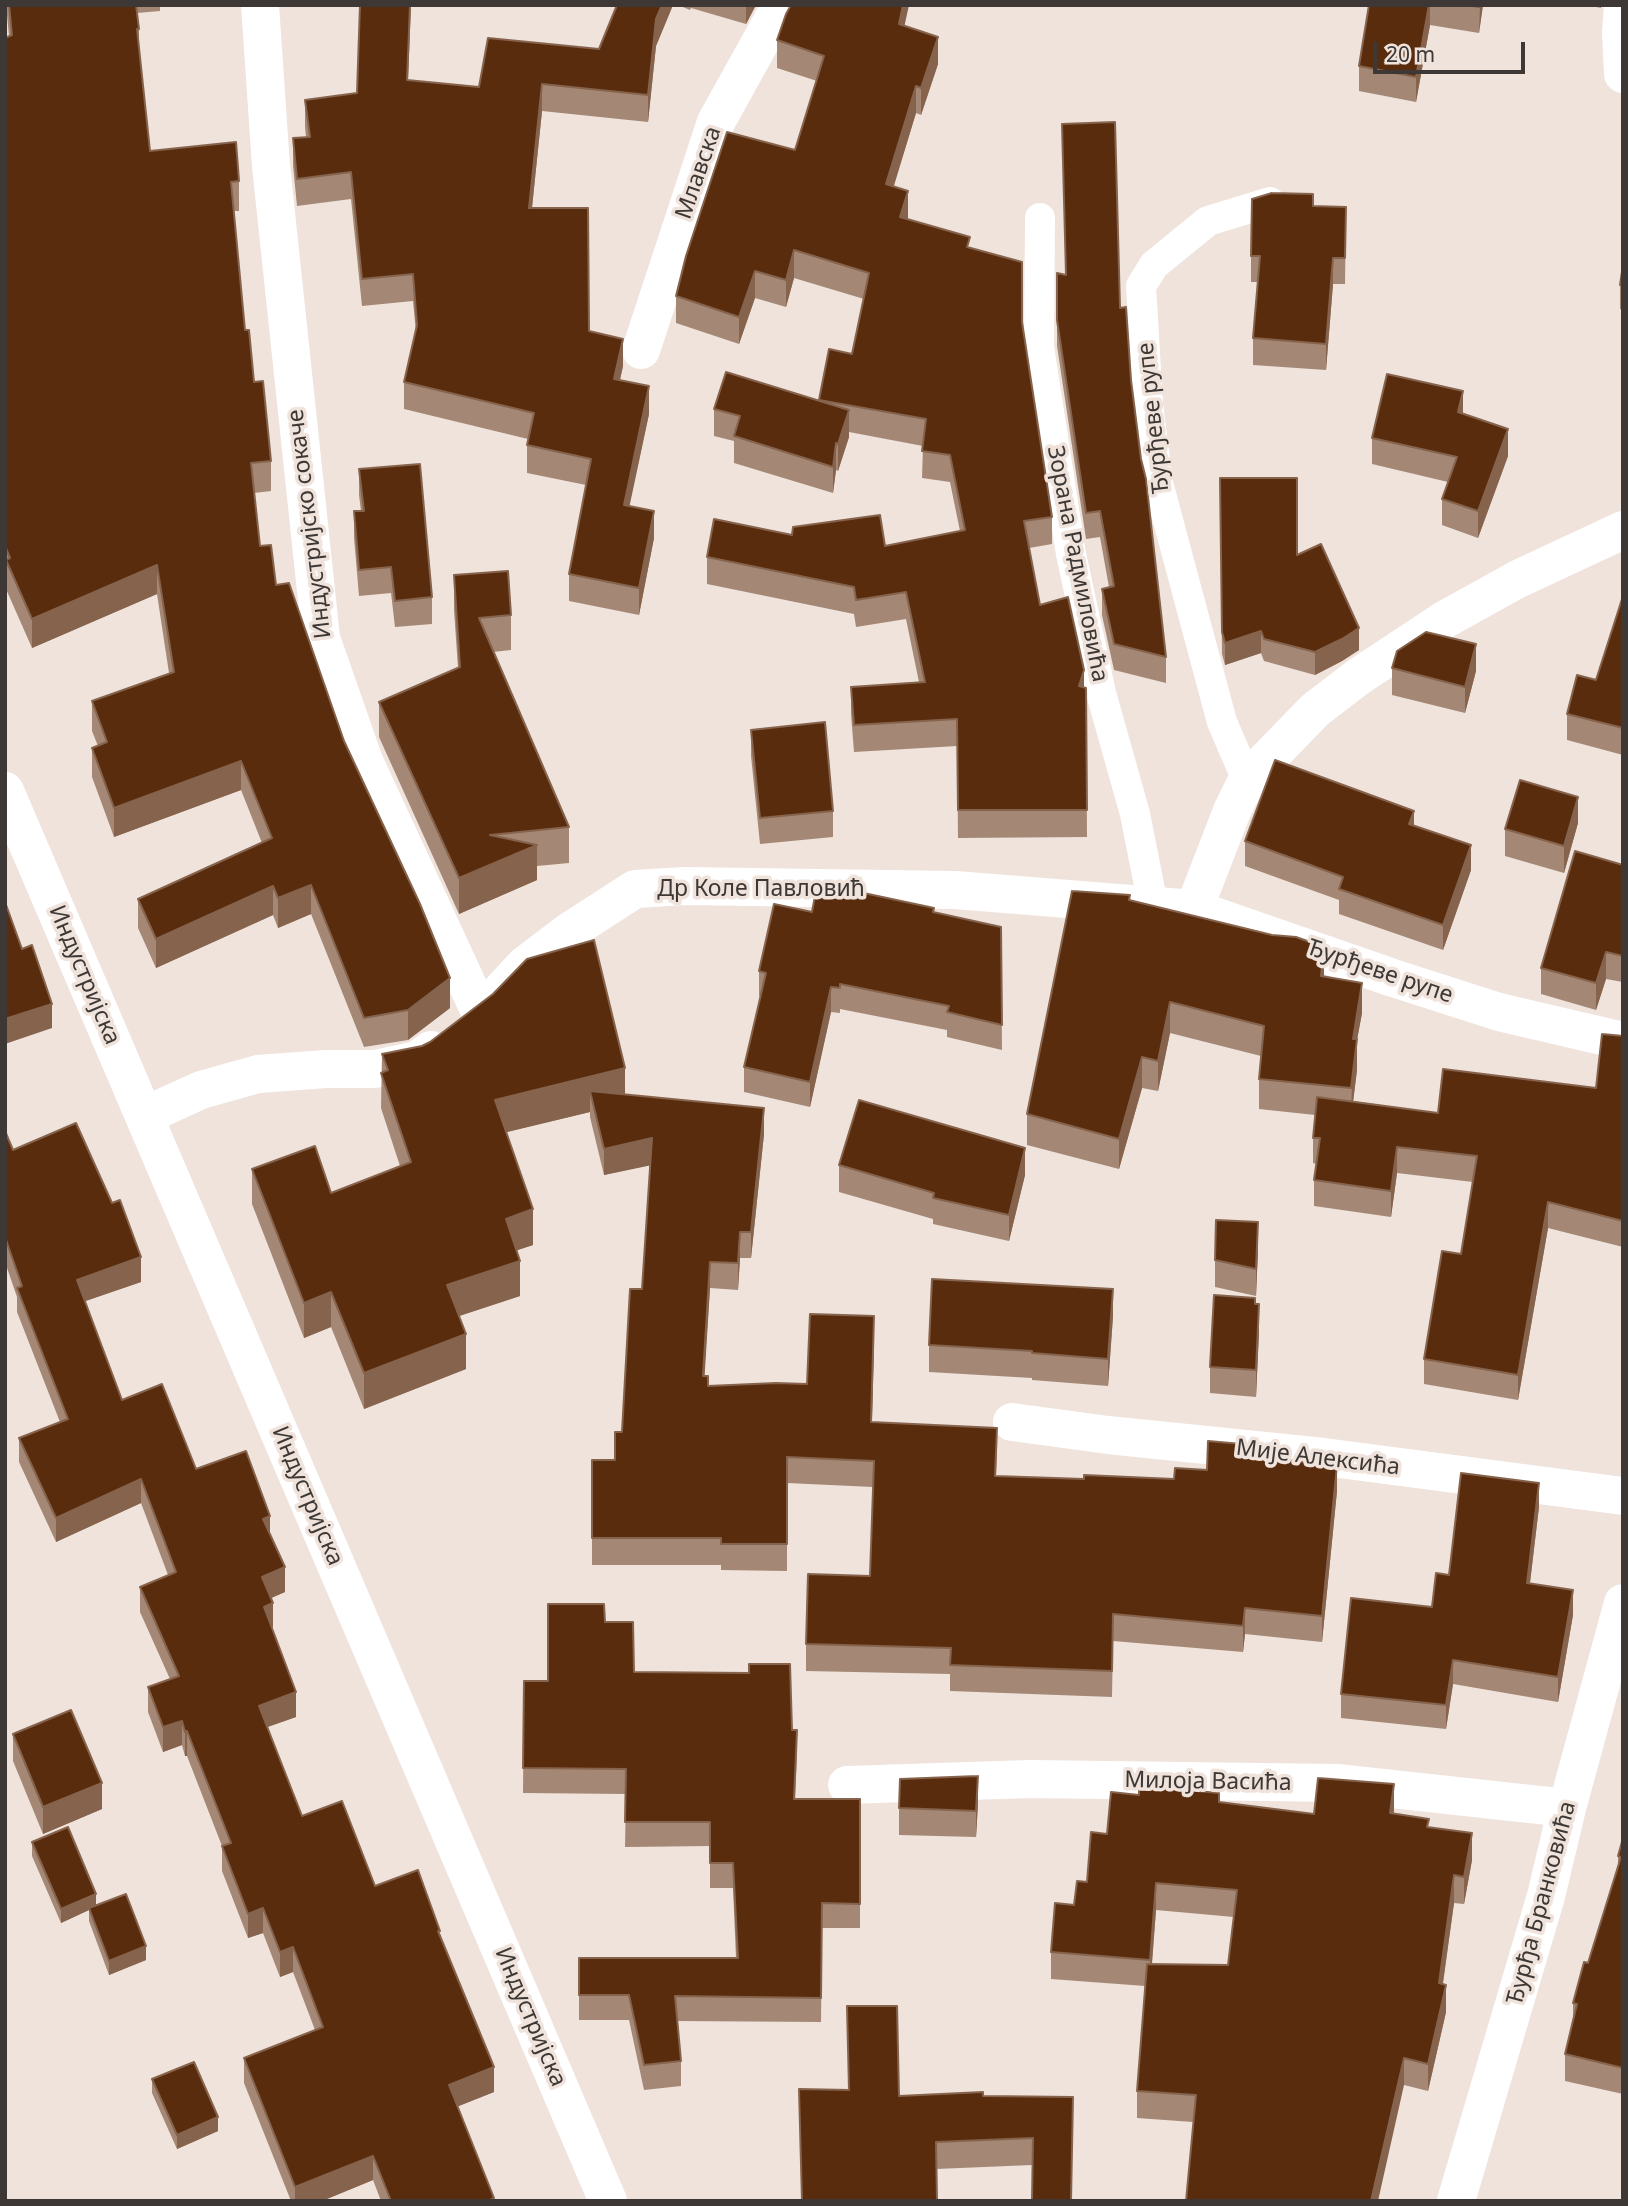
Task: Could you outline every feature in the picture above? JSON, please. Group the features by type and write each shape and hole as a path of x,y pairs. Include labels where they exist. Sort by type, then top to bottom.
{"street":[{"name":"Индустријско сокаче","path":"260,5 271,166 321,638 364,761 480,1012"},
{"name":"Млавска","path":"641,350 716,122 781,5"},
{"path":"1623,5 1623,74"},
{"path":"1194,909 1247,780 1315,710 1358,677 1444,620 1518,579 1623,530"},
{"name":"Индустријска","path":"5,792 608,2201"},
{"name":"Др Коле Павловић","path":"145,1115 201,1090 258,1074 375,1069 417,1060 480,1012 525,965 567,933 635,888 685,886 955,890 1194,909"},
{"name":"Ђурђеве рупе","path":"1194,909 1499,1012 1623,1041"},
{"name":"Мије Алексића","path":"1012,1422 1108,1435 1324,1457 1623,1496"},
{"name":"Ђурђа Бранковића","path":"1457,2201 1546,1896 1623,1603"},
{"name":"Милоја Васића","path":"847,1786 1030,1779 1337,1783 1567,1808"}],"lane":[{"name":"Ђурђеве рупе","path":"1247,780 1222,722 1158,483 1147,404 1142,286 1154,265 1208,221 1270,202"},
{"name":"Зорана Радмиловића","path":"1040,218 1039,347 1071,554 1101,692 1135,814 1153,905"}],"building":[{"path":"9,5 136,5 150,151 236,142 239,181 231,182 245,330 249,330 254,382 263,381 271,461 251,463 260,546 271,545 276,585 289,583 344,741 420,904 450,978 408,1010 364,1018 311,885 278,898 273,886 156,939 138,899 272,838 241,761 114,808 92,748 107,742 92,701 174,672 157,565 32,619 6,560 10,558 5,546 5,38 12,35"},
{"path":"360,5 410,5 407,80 479,87 488,38 599,49 617,5 662,5 656,19 648,95 542,84 529,208 588,208 589,331 623,339 614,379 649,386 624,505 654,511 639,588 569,574 591,459 527,445 534,413 404,382 417,325 413,274 362,279 351,172 297,179 293,138 310,137 305,100 357,93"},
{"path":"791,5 903,5 899,24 938,37 921,88 916,86 886,184 908,191 900,217 970,237 967,247 1022,262 1022,322 1052,517 1024,521 1040,605 1068,597 1084,670 1079,686 1086,688 1087,810 958,810 957,719 854,725 851,687 925,682 906,592 856,600 854,587 707,557 714,519 792,535 793,527 880,515 885,546 965,530 950,455 922,451 926,419 819,400 829,349 852,354 869,273 794,250 786,280 755,271 739,317 676,296 686,256 727,132 795,150 824,56 777,40"},
{"path":"1369,5 1429,5 1416,77 1359,66"},
{"path":"1115,122 1120,308 1126,307 1131,380 1146,479 1166,657 1114,644 1102,589 1114,586 1100,511 1086,513 1057,320 1057,273 1066,275 1062,124"},
{"path":"1272,193 1313,194 1313,206 1346,207 1345,258 1333,258 1326,344 1253,338 1260,256 1251,256 1252,199"},
{"path":"1623,265 1623,286 1620,285"},
{"path":"726,372 849,410 838,444 836,443 833,467 734,436 740,416 714,409"},
{"path":"1387,374 1463,391 1458,412 1508,429 1478,511 1442,499 1457,457 1372,438"},
{"path":"420,464 432,597 395,601 391,567 359,570 354,511 364,511 359,469"},
{"path":"1220,478 1297,478 1297,555 1321,544 1359,628 1315,652 1264,639 1261,631 1225,643 1222,632"},
{"path":"508,571 511,615 479,618 569,827 490,835 537,845 459,878 379,702 460,667 454,575"},
{"path":"1623,596 1623,728 1567,714 1577,675 1596,680"},
{"path":"1426,632 1476,644 1465,687 1392,668 1397,651"},
{"path":"825,722 833,811 760,818 751,730"},
{"path":"1275,760 1414,811 1409,824 1471,845 1443,925 1339,889 1343,877 1245,841"},
{"path":"1520,780 1578,797 1564,846 1505,829"},
{"path":"1575,851 1623,865 1623,956 1606,952 1596,983 1541,968"},
{"path":"817,885 934,908 933,912 1001,927 1002,1025 947,1012 949,1006 840,984 840,988 831,987 810,1082 744,1067 766,973 759,971 774,904 812,912"},
{"path":"1072,891 1130,895 1129,900 1272,935 1296,937 1324,947 1321,976 1362,983 1353,1039 1357,1039 1351,1088 1259,1079 1264,1026 1170,1002 1158,1061 1142,1057 1119,1139 1027,1114"},
{"path":"5,902 22,949 32,945 52,1004 5,1019"},
{"path":"594,940 625,1068 495,1100 533,1209 506,1219 520,1261 447,1285 466,1334 364,1373 331,1292 304,1303 252,1169 315,1146 331,1193 411,1162 381,1073 388,1070 382,1054 430,1042 493,994 527,959"},
{"path":"1602,1034 1623,1036 1623,1221 1548,1202 1518,1375 1424,1359 1442,1251 1461,1254 1477,1156 1397,1147 1391,1191 1314,1180 1320,1138 1313,1138 1317,1097 1438,1113 1443,1069 1596,1088"},
{"path":"590,1091 764,1108 751,1232 740,1232 738,1263 710,1262 703,1376 708,1376 708,1386 807,1384 810,1314 874,1316 871,1422 997,1428 995,1476 1084,1479 1084,1475 1174,1479 1175,1468 1207,1470 1208,1441 1253,1445 1252,1457 1337,1465 1322,1616 1245,1608 1243,1626 1113,1614 1112,1671 950,1665 951,1648 806,1644 808,1574 870,1576 874,1461 787,1457 787,1544 721,1544 721,1538 592,1538 592,1460 615,1460 615,1432 622,1432 630,1289 642,1289 652,1138 604,1149"},
{"path":"859,1100 1025,1148 1009,1215 933,1198 934,1193 839,1165"},
{"path":"76,1123 112,1203 120,1200 141,1257 77,1280 122,1400 162,1384 196,1469 246,1451 270,1516 263,1519 285,1567 262,1577 273,1603 264,1607 296,1692 259,1706 302,1816 342,1801 375,1886 418,1870 438,1931 494,2067 449,2085 494,2198 488,2201 391,2201 373,2156 295,2187 244,2058 323,2027 293,1947 280,1952 263,1908 248,1914 222,1846 231,1843 187,1731 185,1732 182,1721 163,1727 148,1687 179,1676 140,1587 176,1572 141,1479 56,1518 19,1438 68,1419 17,1288 22,1286 5,1237 5,1131 13,1150"},
{"path":"1216,1220 1258,1222 1256,1269 1215,1260"},
{"path":"932,1279 1113,1289 1108,1359 929,1345"},
{"path":"1214,1295 1255,1298 1255,1304 1259,1304 1256,1370 1210,1367"},
{"path":"1461,1473 1539,1483 1527,1583 1573,1590 1558,1677 1453,1660 1446,1705 1341,1694 1351,1598 1432,1607 1436,1573 1449,1575"},
{"path":"548,1604 604,1604 605,1622 633,1622 634,1672 749,1673 749,1664 790,1664 792,1730 797,1730 794,1799 860,1799 860,1904 822,1903 821,1998 675,1996 681,2061 644,2065 629,1995 579,1995 579,1958 738,1958 733,1863 710,1863 710,1822 625,1822 626,1769 523,1768 524,1681 548,1681"},
{"path":"71,1710 102,1783 43,1807 13,1734"},
{"path":"978,1776 976,1811 899,1808 900,1779"},
{"path":"1318,1778 1394,1784 1390,1813 1429,1819 1427,1827 1472,1833 1464,1877 1454,1875 1439,1983 1446,1985 1428,2064 1404,2058 1371,2201 1186,2201 1196,2095 1137,2091 1147,1964 1228,1965 1237,1890 1156,1883 1150,1960 1051,1952 1055,1903 1074,1905 1077,1881 1087,1882 1091,1832 1107,1834 1111,1792 1139,1795 1139,1786 1219,1793 1219,1802 1314,1814"},
{"path":"68,1827 96,1894 61,1909 32,1842"},
{"path":"1623,1838 1623,2068 1565,2054 1577,2004 1573,2003 1584,1962 1588,1963 1621,1857 1618,1856"},
{"path":"126,1894 146,1946 109,1961 89,1908"},
{"path":"847,2006 897,2006 899,2096 983,2092 983,2096 1073,2097 1071,2201 1032,2201 1033,2138 936,2142 937,2201 802,2201 799,2089 849,2090"},
{"path":"194,2062 218,2117 177,2135 152,2079"}]}
